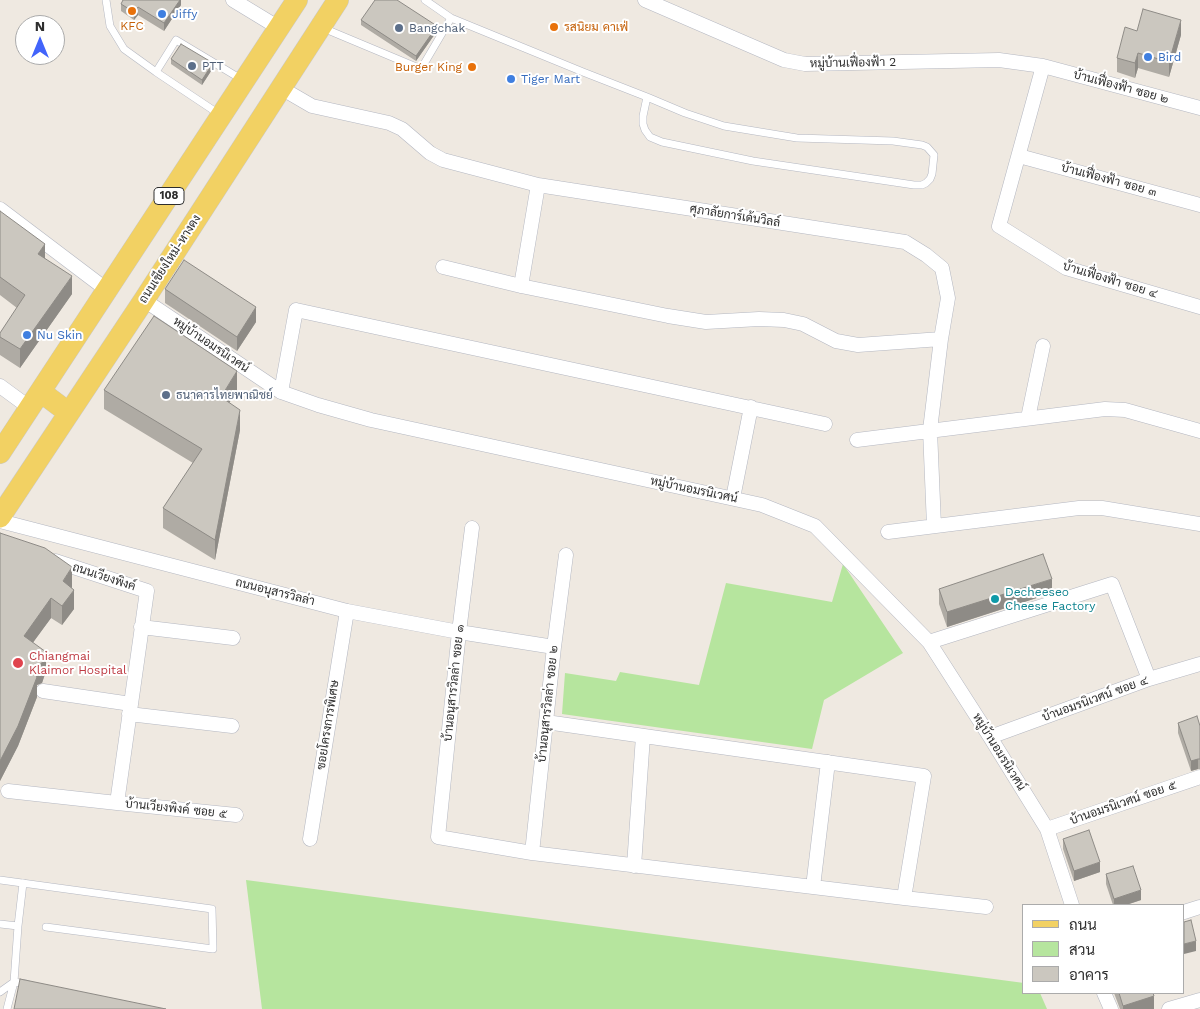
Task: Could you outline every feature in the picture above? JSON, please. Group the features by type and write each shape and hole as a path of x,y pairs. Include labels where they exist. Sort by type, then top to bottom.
{"main road":[{"name":"108","path":"0,453 297,0"},
{"name":"ถนนเชียงใหม่-หางดง","path":"0,517 144,300 338,0"},
{"path":"35,400 69,414"}],"street":[{"path":"233,0 279,28"},
{"name":"หมู่บ้านเฟื่องฟ้า 2","path":"645,0 784,60 805,64 999,60 1043,66"},
{"path":"1019,156 1043,66"},
{"name":"บ้านเฟื่องฟ้า ซอย ๒","path":"1043,66 1200,108"},
{"name":"ศุภาลัยการ์เด้นวิลล์","path":"281,88 312,106 388,123 402,129 430,153 443,160 538,185 905,242 926,255 942,268 948,298 940,339 930,430 934,526"},
{"name":"บ้านเฟื่องฟ้า ซอย ๓","path":"1019,156 1200,205"},
{"name":"บ้านเฟื่องฟ้า ซอย ๔","path":"1019,156 999,226 1066,268 1200,307"},
{"path":"521,286 538,185"},
{"path":"0,209 108,290"},
{"path":"443,267 521,286 706,322 759,319 784,320 803,324 836,341 858,345 940,339"},
{"name":"หมู่บ้านอมรนิเวศน์","path":"144,300 281,392 371,420 762,505 815,526 929,642 1046,828 1072,904"},
{"path":"281,392 296,310 825,424"},
{"path":"1028,418 1043,346"},
{"path":"0,386 35,400"},
{"path":"733,498 751,407"},
{"path":"857,440 1105,409 1125,410 1200,431"},
{"path":"888,532 1079,508 1102,508 1200,524"},
{"name":"ถนนอนุสารวิลล่า","path":"0,521 347,610 554,648"},
{"name":"บ้านอนุสารวิลล่า ซอย ๑","path":"472,528 459,632 438,837 532,853"},
{"name":"บ้านอนุสารวิลล่า ซอย ๒","path":"532,853 566,555"},
{"name":"ถนนเวียงพิงค์","path":"46,558 147,592 117,803"},
{"path":"929,642 1112,584 1149,679"},
{"name":"ซอยโครงการพิเศษ","path":"310,839 347,610"},
{"path":"142,627 233,638"},
{"name":"บ้านอมรนิเวศน์ ซอย ๔","path":"990,737 1149,679 1200,664"},
{"path":"43,691 130,709 232,726"},
{"path":"546,722 924,776 904,898"},
{"path":"634,866 644,736"},
{"path":"813,887 828,762"},
{"name":"บ้านอมรนิเวศน์ ซอย ๕","path":"1046,828 1200,777"},
{"name":"บ้านเวียงพิงค์ ซอย ๕","path":"8,791 236,815"},
{"path":"532,853 986,907"},
{"path":"1185,912 1200,907"},
{"path":"1104,994 1110,1009"},
{"path":"1169,1009 1200,1000"}],"lane":[{"path":"106,0 110,26 124,49 222,115"},
{"path":"425,0 451,18 647,97 685,113 724,126 797,138 893,141 922,145 927,147 934,155 932,174 926,183 914,186 753,161 662,142 650,137 645,130 643,116 647,97"},
{"path":"321,26 421,70 451,18"},
{"path":"156,72 176,40 244,81"},
{"path":"0,880 212,909 213,949 46,927"},
{"path":"7,1009 14,982 23,883"},
{"path":"0,924 18,926"},
{"path":"0,992 14,982 34,986"}],"green space":[{"path":"843,564 903,653 824,700 812,749 562,714 565,673 616,681 620,672 699,685 726,583 832,602"},
{"path":"246,880 1022,983 1022,994 1040,994 1047,1009 262,1009"}],"building":[{"path":"123,0 180,0 164,23 138,7 134,12 121,4"},
{"name":"Bangchak","path":"375,0 397,0 437,26 416,56 361,20"},
{"path":"1143,9 1181,20 1169,62 1138,53 1135,63 1117,58 1125,27 1137,31"},
{"name":"PTT","path":"181,44 213,63 202,80 171,59"},
{"path":"0,211 45,244 38,254 72,276 20,349 0,337 0,333 25,295 0,277"},
{"path":"184,260 256,307 237,337 165,289"},
{"path":"154,316 237,371 221,397 240,410 215,540 163,508 202,449 104,390"},
{"name":"Chiangmai Klaimor Hospital","path":"0,533 45,548 72,567 63,581 74,590 62,606 51,598 24,636 46,652 42,663 36,666 34,670 37,677 18,726 0,761"},
{"path":"1043,554 1052,579 947,612 939,589"},
{"path":"1197,716 1200,726 1200,759 1191,761 1178,723"},
{"path":"1089,830 1100,862 1074,871 1063,839"},
{"path":"1133,866 1141,890 1114,899 1106,874"},
{"path":"1191,920 1196,941 1185,944 1185,922"},
{"path":"20,979 166,1009 14,1009"},
{"path":"1119,994 1153,994 1154,996 1123,1006"}],"place":[{"name":"KFC","path":"132,11"},
{"name":"Jiffy","path":"162,14"},
{"name":"รสนิยม คาเฟ่","path":"554,27"},
{"name":"Bangchak","path":"399,28"},
{"name":"Bird","path":"1148,57"},
{"name":"PTT","path":"192,66"},
{"name":"Burger King","path":"472,67"},
{"name":"Tiger Mart","path":"511,79"},
{"name":"Nu Skin","path":"27,335"},
{"name":"ธนาคารไทยพาณิชย์","path":"166,395"},
{"name":"Decheeseo Cheese Factory","path":"995,599"},
{"name":"Chiangmai Klaimor Hospital","path":"18,663"}]}
